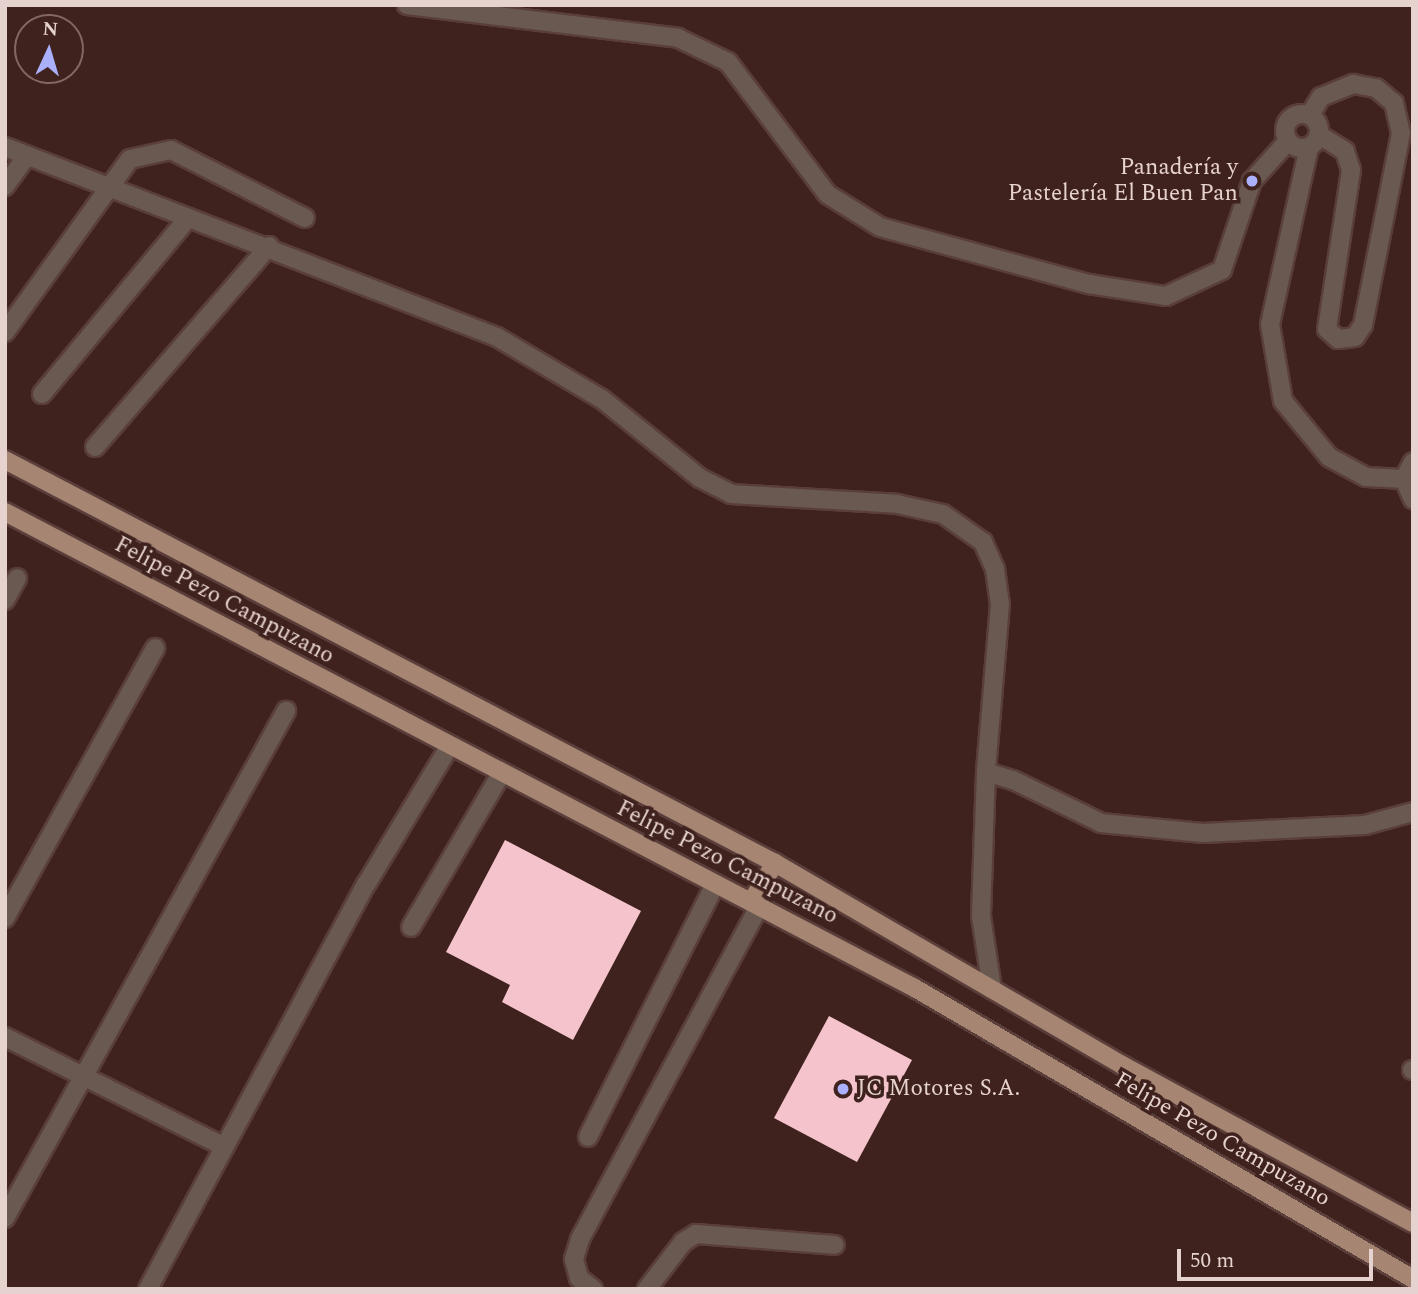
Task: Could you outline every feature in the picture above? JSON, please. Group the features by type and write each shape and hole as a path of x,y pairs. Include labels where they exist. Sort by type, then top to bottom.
{"main road":[{"name":"Felipe Pezo Campuzano","path":"5,460 775,863 1122,1065 1413,1223"},
{"name":"Felipe Pezo Campuzano","path":"5,512 449,747 913,987 1413,1279"},
{"path":"755,905 775,863"}],"street":[{"path":"407,5 678,38 728,62 827,194 880,227 1088,284 1166,296 1222,270 1252,181 1288,141"},
{"path":"1353,84 1376,88 1394,103 1401,133 1363,325 1355,337 1338,339 1326,329 1351,170 1345,151 1314,141 1294,146 1284,134 1288,119 1310,115 1321,97 1353,84"},
{"path":"1310,115 1316,120 1314,141 1270,324 1283,401 1329,457 1366,477 1404,479"},
{"path":"5,147 25,158 269,246 497,337 602,400 700,478 731,494 897,504 943,514 983,542 995,569 1000,604 986,772 981,916 992,989"},
{"path":"5,332 111,191 130,159 171,150 306,218"},
{"path":"5,186 25,158"},
{"path":"42,394 188,218"},
{"path":"95,447 269,246"},
{"path":"1404,479 1413,462"},
{"path":"1404,479 1413,499"},
{"path":"5,600 17,578"},
{"path":"5,918 155,648"},
{"path":"5,1218 81,1074 286,711"},
{"path":"148,1289 367,883 449,747"},
{"path":"986,772 1013,780 1101,823 1126,826 1203,833 1365,825 1413,812"},
{"path":"411,927 501,774"},
{"path":"588,1137 715,884"},
{"path":"593,1289 579,1278 574,1259 580,1239 755,905"},
{"path":"5,1037 223,1146"},
{"path":"647,1289 683,1242 696,1234 835,1245"}],"building":[{"path":"505,840 641,911 573,1040 502,1002 510,985 446,952"},
{"name":"JC Motores S.A.","path":"829,1016 912,1060 857,1162 774,1118"}],"place":[{"name":"Panadería y Pastelería El Buen Pan","path":"1252,181"},
{"name":"JC Motores S.A.","path":"843,1089"}]}
